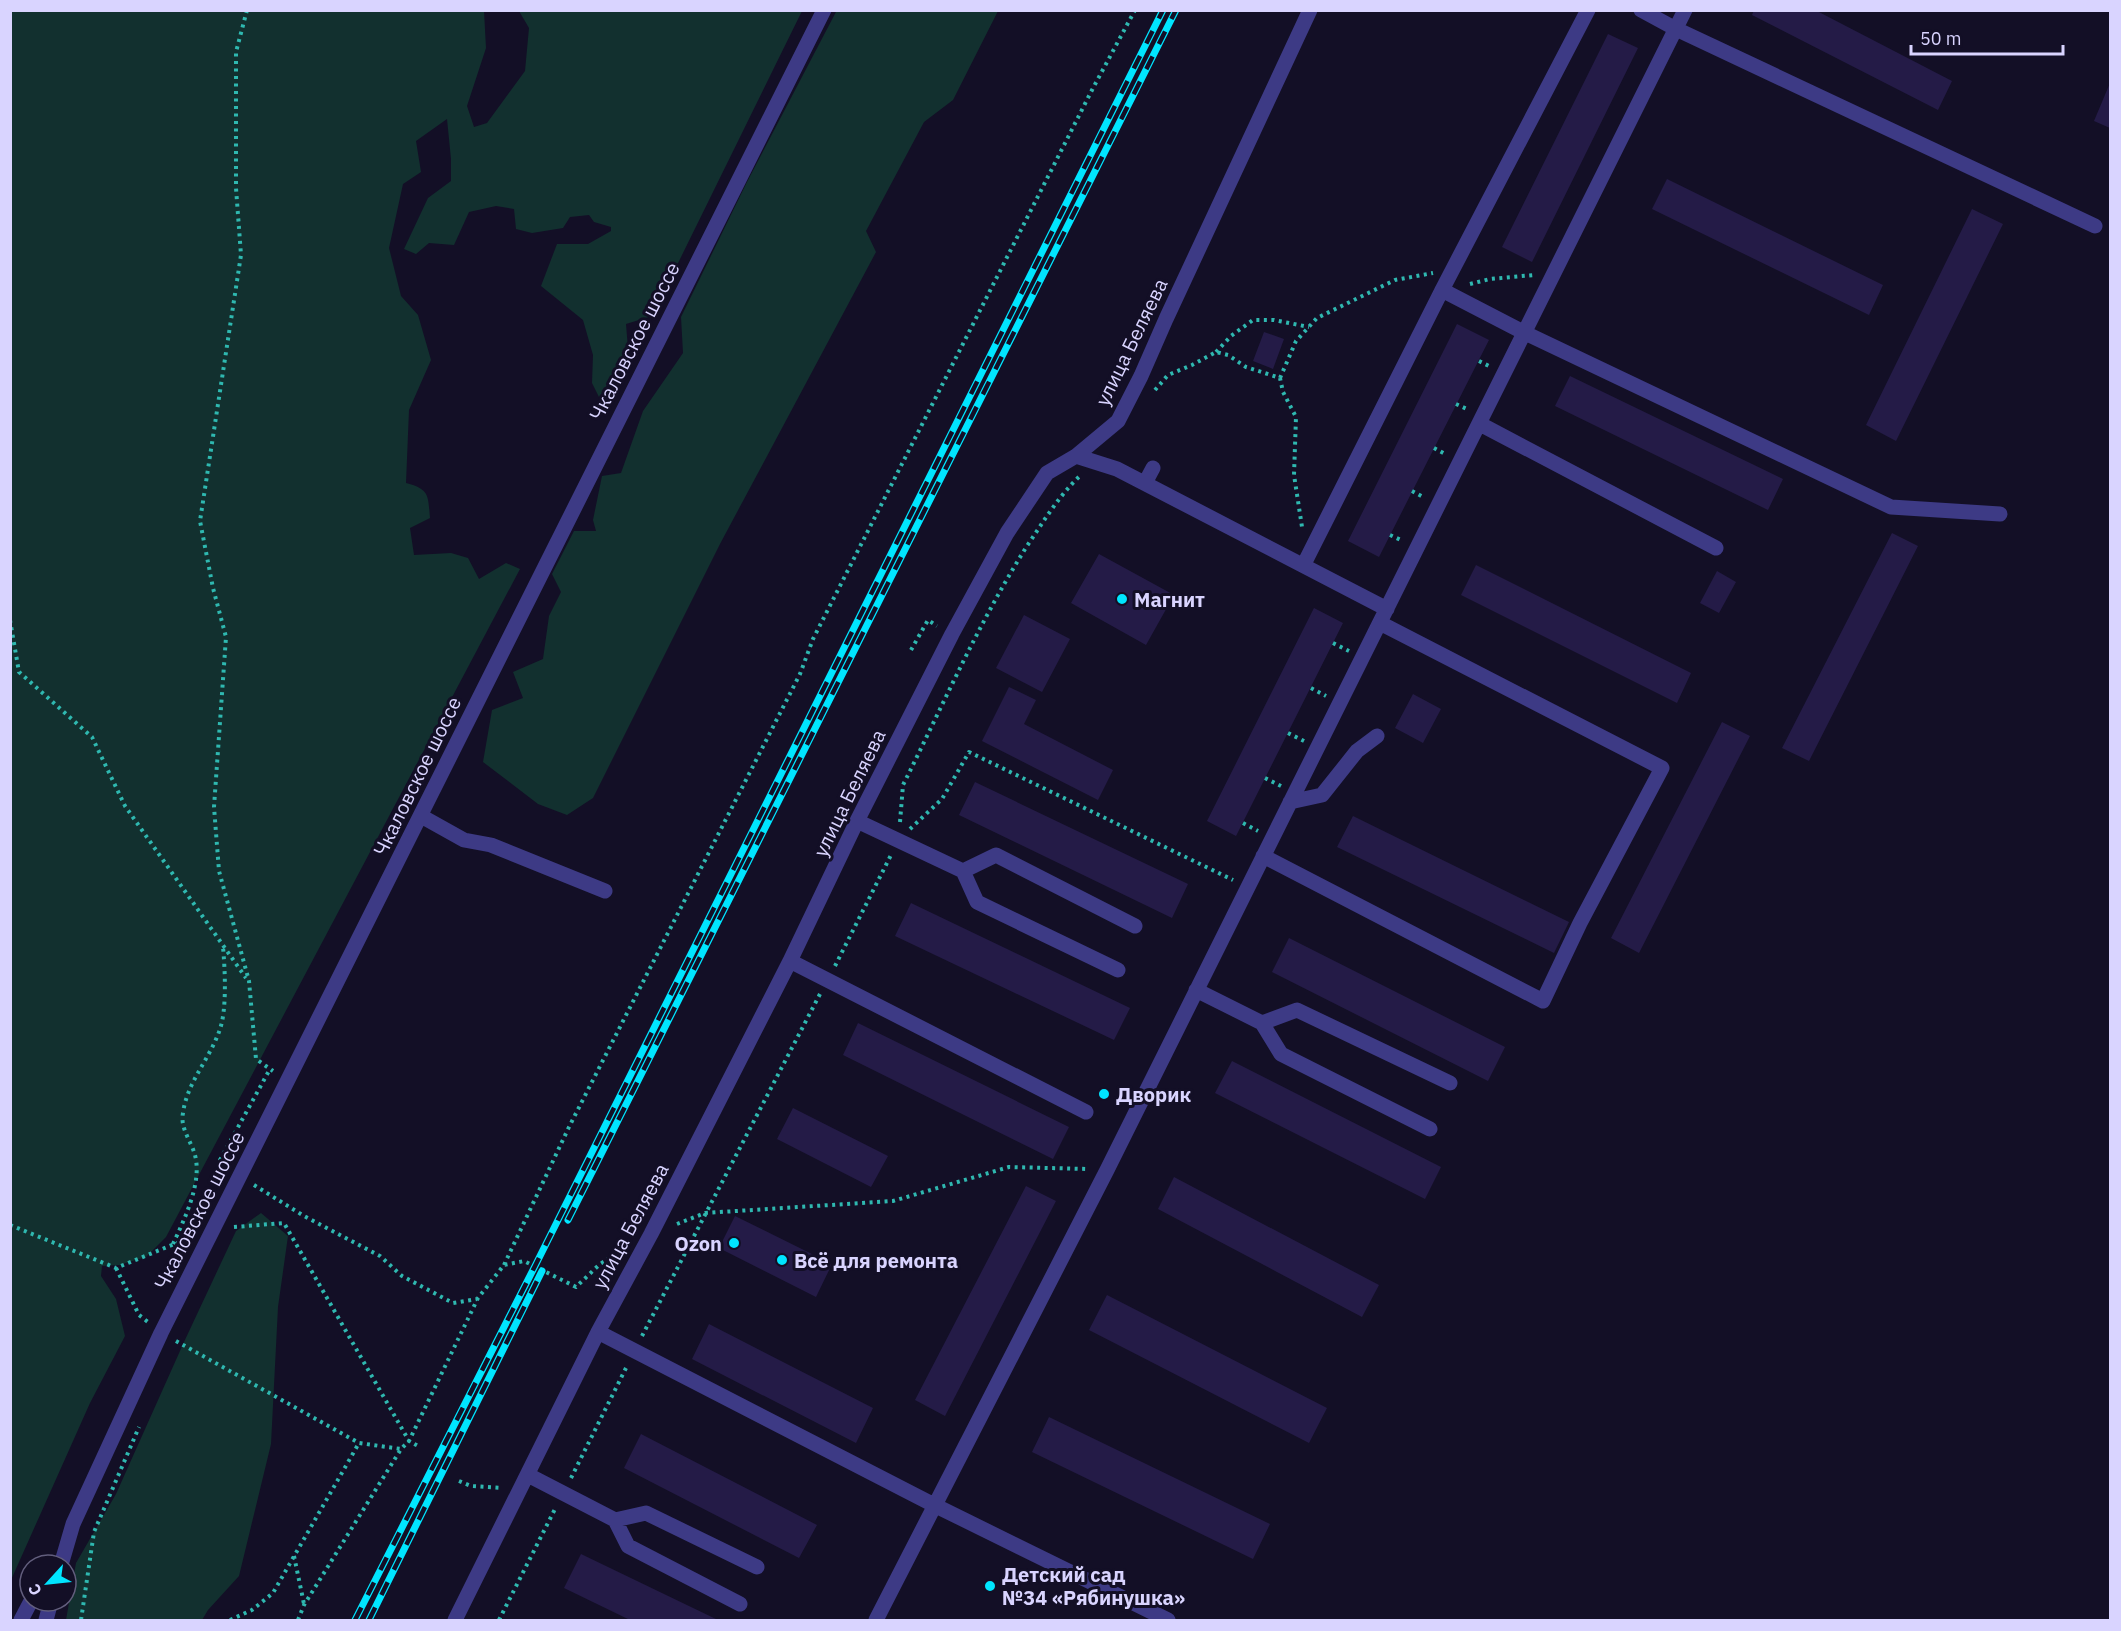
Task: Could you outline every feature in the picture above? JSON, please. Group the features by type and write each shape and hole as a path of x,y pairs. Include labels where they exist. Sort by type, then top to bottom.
{"street":[{"name":"Чкаловское шоссе","path":"65,1553 73,1524 161,1333 824,10"},
{"name":"улица Беляева","path":"455,1620 598,1332 651,1234 790,961 857,821 952,634 1007,533 1047,473 1076,456 1118,421 1142,376 1166,319 1310,10"},
{"path":"1304,564 1445,284 1588,10"},
{"path":"1641,10 1676,29 2095,225"},
{"path":"876,1620 1107,1170 1686,10"},
{"path":"1445,284 1525,333 1891,507 2000,514"},
{"path":"1480,424 1716,548"},
{"path":"1076,456 1117,469 1304,564 1384,616 1662,768 1580,923 1543,1001 1263,856"},
{"path":"1145,483 1154,468"},
{"path":"1290,802 1322,795 1357,751 1377,736"},
{"path":"421,816 464,840 490,845 605,891"},
{"path":"857,821 963,871 977,902 1118,970"},
{"path":"963,871 996,855 1135,926"},
{"path":"790,961 1086,1112"},
{"path":"1196,990 1262,1023 1281,1054 1430,1129"},
{"path":"1262,1023 1297,1010 1450,1083"},
{"path":"598,1332 934,1505 1168,1620"},
{"path":"528,1476 615,1520 628,1546 740,1604"},
{"path":"615,1520 646,1513 757,1567"},
{"path":"57,1553 73,1524"}],"path":[{"path":"247,10 236,52 238,99 236,188 241,255 200,521 213,588 226,637 214,807 219,871 249,981 256,1059 287,1081"},
{"path":"298,1620 304,1605 401,1449 409,1441 478,1299 504,1265 569,1127 800,674 813,639 1092,90 1135,10"},
{"path":"1280,378 1296,341 1317,318 1395,280 1436,273 1445,284 1462,286 1490,279 1538,274 1553,276"},
{"path":"1216,352 1231,336 1253,320 1274,320 1309,327"},
{"path":"10,620 19,672 92,737 125,806 249,981"},
{"path":"898,840 903,785 972,645"},
{"path":"499,1620 705,1213 898,840 942,799 969,752 1247,887"},
{"path":"173,1245 188,1212 196,1183 195,1154 187,1138 182,1116 186,1095 220,1029 226,981 223,945"},
{"path":"270,1069 220,1160 239,1176 304,1216 380,1256 402,1276 453,1303 478,1299"},
{"path":"504,1265 524,1261 576,1287 600,1264 651,1234 705,1213 893,1201 1009,1167 1107,1170"},
{"path":"249,1196 259,1177"},
{"path":"229,1237 239,1216"},
{"path":"116,1268 213,1229 284,1223 409,1441 420,1447"},
{"path":"10,1225 116,1268 139,1315 161,1333 359,1443 401,1449"},
{"path":"176,1341 181,1331"},
{"path":"81,1620 94,1532 140,1426"},
{"path":"230,1620 252,1610 273,1593 359,1443"},
{"path":"459,1481 471,1486"},
{"path":"294,1556 304,1605"}],"green space":[{"path":"11,10 484,11 486,48 467,106 474,127 487,123 525,71 529,28 519,11 802,11 652,316 626,324 628,349 600,399 592,383 593,355 583,320 541,286 557,244 588,244 611,231 611,227 594,222 589,215 570,217 563,228 532,233 516,229 514,209 496,206 469,212 454,245 429,243 416,254 404,249 428,198 451,181 447,119 416,141 421,172 403,184 389,248 401,296 418,315 431,360 409,410 406,483 424,491 429,504 430,518 410,528 414,555 451,553 468,558 479,579 506,563 520,569 166,1237 146,1257 119,1265 102,1266 101,1276 116,1299 125,1336 90,1403 23,1553 18,1553 18,1564 11,1580"},
{"path":"837,10 998,11 953,100 924,122 866,231 876,252 720,544 593,798 567,815 538,804 483,762 492,710 523,698 513,672 543,659 549,616 561,592 552,574 574,531 596,531 593,520 602,476 621,473 643,411 683,353 681,317 747,182"},
{"path":"261,1213 288,1236 278,1307 271,1444 239,1576 208,1610 202,1620 66,1620 67,1613 78,1613 78,1560 116,1494 236,1231"}],"building":[{"path":"1754,10 1815,10 1952,81 1938,110 1752,15"},
{"path":"1608,34 1638,48 1532,262 1502,247"},
{"path":"2110,83 2110,128 2094,121"},
{"path":"1667,179 1883,285 1869,315 1652,209"},
{"path":"1972,209 2003,224 1896,441 1866,425"},
{"path":"1457,324 1489,340 1379,557 1348,541"},
{"path":"1264,332 1284,339 1273,369 1253,361"},
{"path":"1570,376 1783,479 1768,510 1555,406"},
{"path":"1892,533 1918,546 1809,761 1782,748"},
{"name":"Магнит","path":"1099,554 1174,595 1146,645 1071,603"},
{"path":"1476,565 1691,673 1677,703 1461,595"},
{"path":"1717,571 1736,582 1719,613 1700,603"},
{"path":"1314,608 1343,623 1236,836 1207,821"},
{"path":"1024,615 1070,639 1042,692 996,668"},
{"path":"1009,687 1036,700 1024,724 1113,770 1098,800 982,741"},
{"path":"1413,694 1441,709 1423,743 1395,728"},
{"path":"1722,722 1750,736 1639,953 1611,938"},
{"path":"975,782 1188,884 1172,918 959,815"},
{"path":"1353,816 1569,922 1554,953 1337,847"},
{"path":"911,903 1130,1008 1114,1040 895,936"},
{"path":"1289,938 1505,1047 1488,1081 1272,972"},
{"path":"858,1023 1069,1127 1053,1159 843,1055"},
{"path":"1232,1061 1441,1167 1425,1199 1215,1093"},
{"path":"793,1108 888,1156 871,1187 777,1139"},
{"path":"1174,1177 1379,1285 1362,1317 1158,1209"},
{"path":"1026,1186 1056,1201 945,1416 915,1400"},
{"path":"735,1216 832,1264 816,1297 719,1248"},
{"path":"1107,1295 1327,1408 1309,1443 1089,1330"},
{"path":"709,1324 873,1408 856,1443 692,1359"},
{"path":"1049,1417 1270,1524 1253,1559 1032,1452"},
{"path":"641,1434 817,1525 799,1558 624,1468"},
{"path":"581,1554 718,1620 630,1620 564,1588"}],"railway":[{"path":"355,1620 535,1266 1163,10"},
{"path":"568,1220 1176,10"},
{"path":"369,1620 542,1271"}],"place":[{"name":"Магнит","path":"1122,599"},
{"name":"Дворик","path":"1104,1094"},
{"name":"Ozon","path":"734,1243"},
{"name":"Всё для ремонта","path":"782,1260"},
{"name":"Детский сад №34 «Рябинушка»","path":"990,1586"}]}
